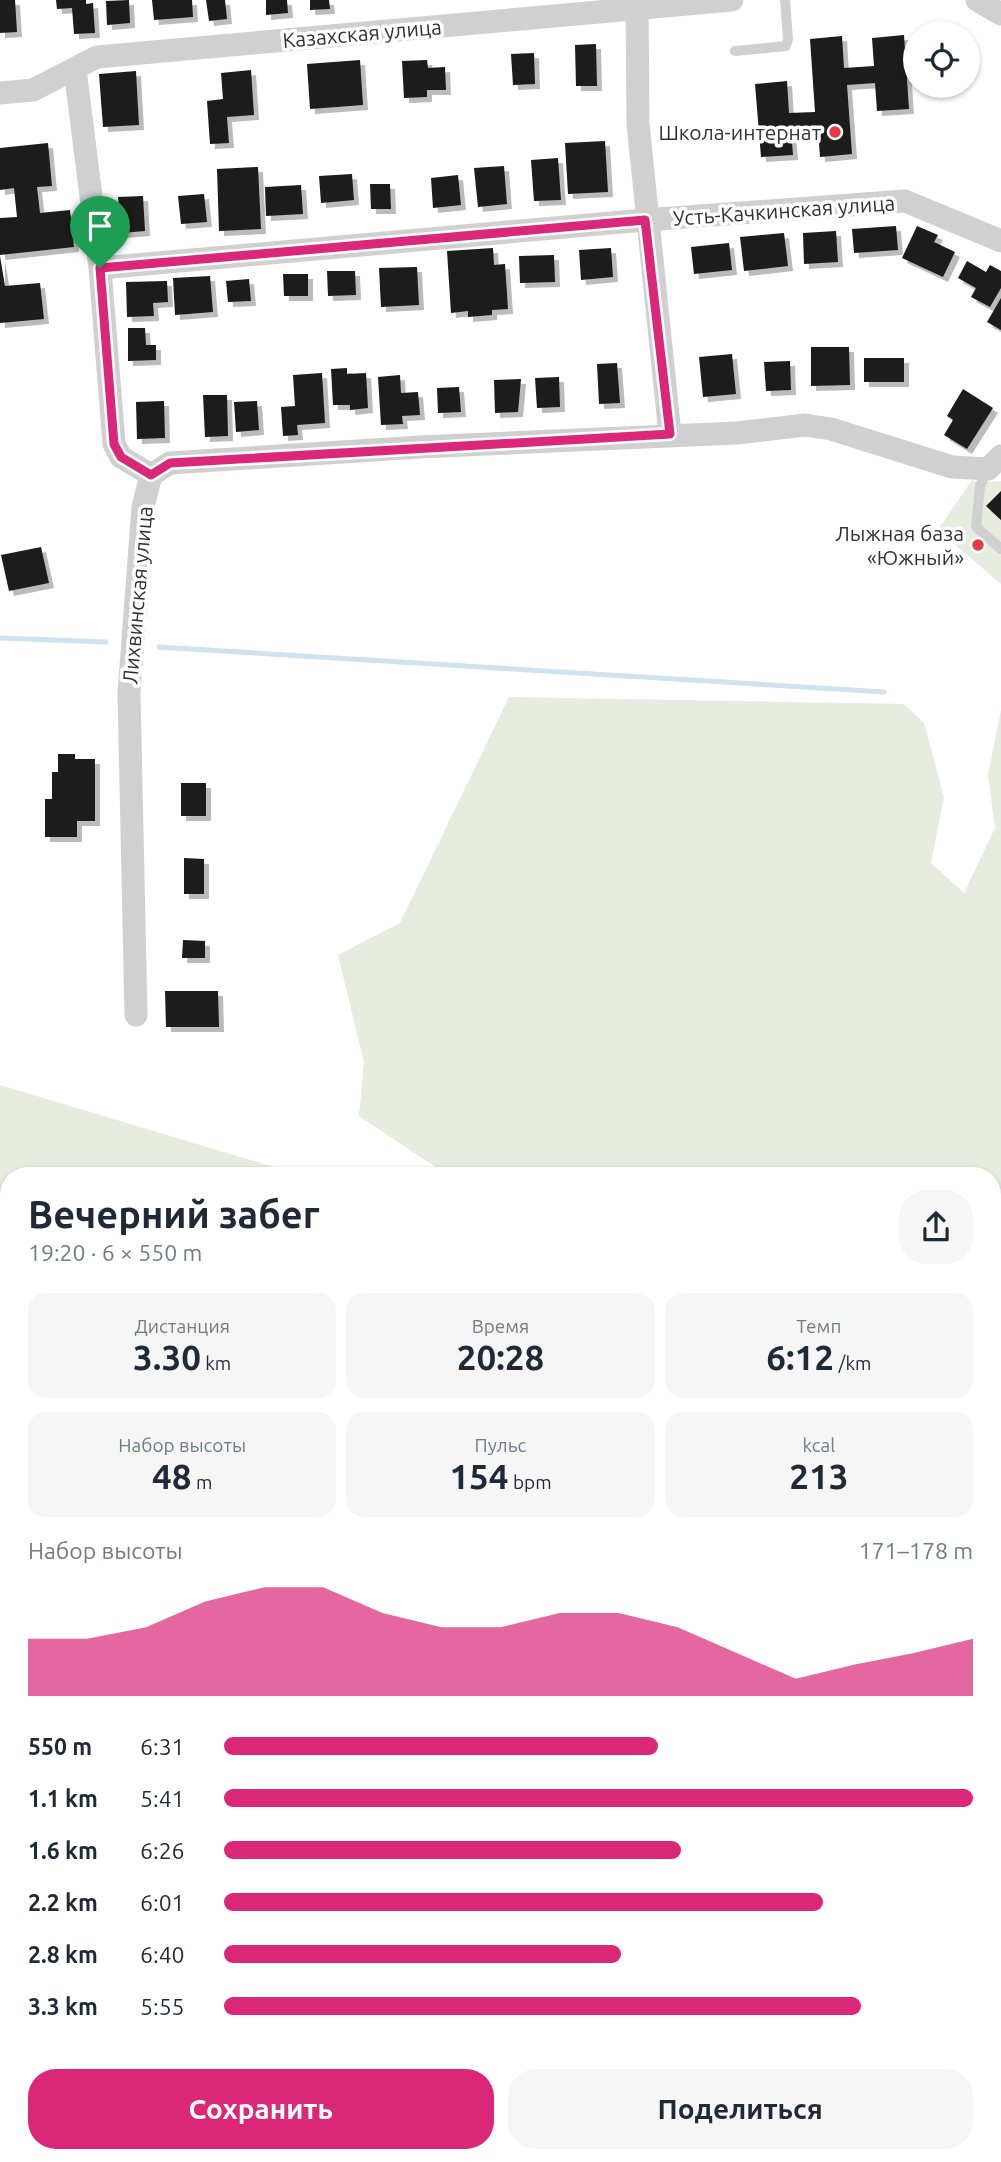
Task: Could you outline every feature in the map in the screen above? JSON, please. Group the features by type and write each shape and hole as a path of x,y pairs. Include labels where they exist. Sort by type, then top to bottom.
{"street":[{"name":"Казахская улица","path":"0,93 33,90 97,57 637,4 732,0"},
{"path":"637,4 638,124 645,220 670,434"},
{"name":"Лихвинская улица","path":"75,69 100,268 114,444 121,457 151,475 143,507 129,693 136,1015"},
{"name":"Усть-Качкинская улица","path":"100,268 645,220 905,201 1001,241"},
{"path":"151,475 170,463 670,434 737,433 792,426 818,426 952,467 989,465"}],"lane":[{"path":"735,51 786,46 788,39 785,0"},
{"path":"989,465 980,486 976,527 1001,549"}],"shaded area":[{"name":"Лыжная база «Южный»","path":"972,480 977,483 1001,481 1001,584 938,530"},
{"path":"509,697 904,704 924,723 944,797 931,863 964,893 995,828 988,775 1001,710 1001,1167 436,1167 359,1116 364,1062 338,955 400,923"},
{"path":"0,1085 274,1167 0,1167"}],"building":[{"path":"0,0 15,0 17,32 0,33"},
{"path":"56,0 86,0 86,4 93,3 95,33 74,34 72,8 57,9"},
{"path":"129,0 130,23 107,25 106,1"},
{"path":"152,0 192,0 193,17 154,20"},
{"path":"206,0 225,0 227,19 209,21"},
{"path":"266,0 287,0 288,13 266,15"},
{"path":"310,0 329,0 330,9 310,10"},
{"path":"903,35 903,98 908,98 909,109 877,111 875,83 847,85 852,154 820,157 818,129 791,131 793,155 761,157 755,84 787,81 789,113 815,112 810,39 842,36 844,68 874,66 872,38"},
{"path":"596,44 597,86 576,86 575,45"},
{"path":"534,53 535,84 513,85 511,54"},
{"path":"360,60 363,105 310,109 307,64"},
{"path":"427,60 428,68 445,67 446,90 427,90 427,97 404,98 402,61"},
{"path":"251,70 254,115 227,117 229,143 210,144 207,101 223,99 221,73"},
{"path":"136,71 139,125 103,127 99,74"},
{"path":"605,141 608,192 568,194 565,143"},
{"path":"48,143 52,186 37,187 40,213 70,210 74,247 0,255 0,218 17,217 14,188 0,190 0,148"},
{"path":"558,158 561,200 534,201 531,160"},
{"path":"504,166 507,204 478,207 474,168"},
{"path":"258,167 261,229 219,231 217,169"},
{"path":"352,174 354,200 321,203 319,176"},
{"path":"458,175 461,205 433,208 431,178"},
{"path":"370,184 390,184 391,209 371,209"},
{"path":"301,185 303,214 266,216 265,187"},
{"path":"204,194 207,222 181,224 178,196"},
{"path":"143,196 145,231 121,233 118,197"},
{"path":"896,226 898,250 854,253 852,229"},
{"path":"917,226 938,235 934,242 955,252 943,277 902,258"},
{"path":"836,231 838,262 804,264 803,233"},
{"path":"784,233 788,266 744,271 740,237"},
{"path":"729,243 732,270 694,274 691,247"},
{"path":"493,248 494,265 505,264 508,309 492,310 492,315 468,317 468,311 451,313 447,251"},
{"path":"611,248 613,277 581,280 579,250"},
{"path":"554,255 555,282 520,283 519,256"},
{"path":"0,256 5,286 40,283 44,319 0,323"},
{"path":"967,261 986,272 990,265 1001,271 1001,288 990,307 971,297 976,288 958,278"},
{"path":"417,267 419,305 381,307 379,268"},
{"path":"327,271 355,271 356,295 328,296"},
{"path":"283,274 308,274 308,296 284,296"},
{"path":"210,276 213,312 175,315 173,278"},
{"path":"249,279 251,301 228,302 226,281"},
{"path":"167,281 168,302 153,303 154,316 127,317 126,282"},
{"path":"1001,298 1001,330 987,322"},
{"path":"128,328 145,328 146,345 156,345 156,360 128,361"},
{"path":"811,347 849,347 850,385 811,386"},
{"path":"732,354 736,394 703,397 699,357"},
{"path":"864,358 904,358 904,382 864,382"},
{"path":"790,361 791,390 766,391 764,362"},
{"path":"617,363 620,403 599,404 597,364"},
{"path":"347,368 347,374 366,373 368,408 350,410 350,405 333,405 331,369"},
{"path":"322,373 325,423 297,425 298,435 283,436 281,407 295,406 293,375"},
{"path":"400,375 401,393 418,392 420,415 402,416 403,424 381,425 378,377"},
{"path":"559,377 560,407 537,408 535,378"},
{"path":"521,379 518,412 495,413 494,380"},
{"path":"459,387 461,412 438,413 437,388"},
{"path":"963,389 993,408 967,449 944,435 953,420 947,416"},
{"path":"203,395 227,395 228,436 205,437"},
{"path":"164,401 165,438 137,439 136,402"},
{"path":"257,401 259,430 236,432 234,402"},
{"path":"1001,491 1001,520 986,506"},
{"path":"41,547 49,583 9,591 1,555"},
{"path":"58,754 75,754 75,759 95,759 95,821 77,821 77,837 45,837 45,799 52,799 52,772 58,772"},
{"path":"181,783 206,783 206,816 181,816"},
{"path":"184,858 204,859 204,894 184,894"},
{"path":"183,940 205,941 205,958 182,958"},
{"path":"165,991 218,991 219,1027 166,1027"}],"waterway":[{"path":"0,638 106,642"},
{"path":"159,647 884,692"}],"place":[{"name":"Школа-интернат","path":"835,132"},
{"name":"Лыжная база «Южный»","path":"978,545"}],"route":[{"path":"645,220 670,434 170,463 151,475 121,457 114,444 100,268 645,220"}]}
